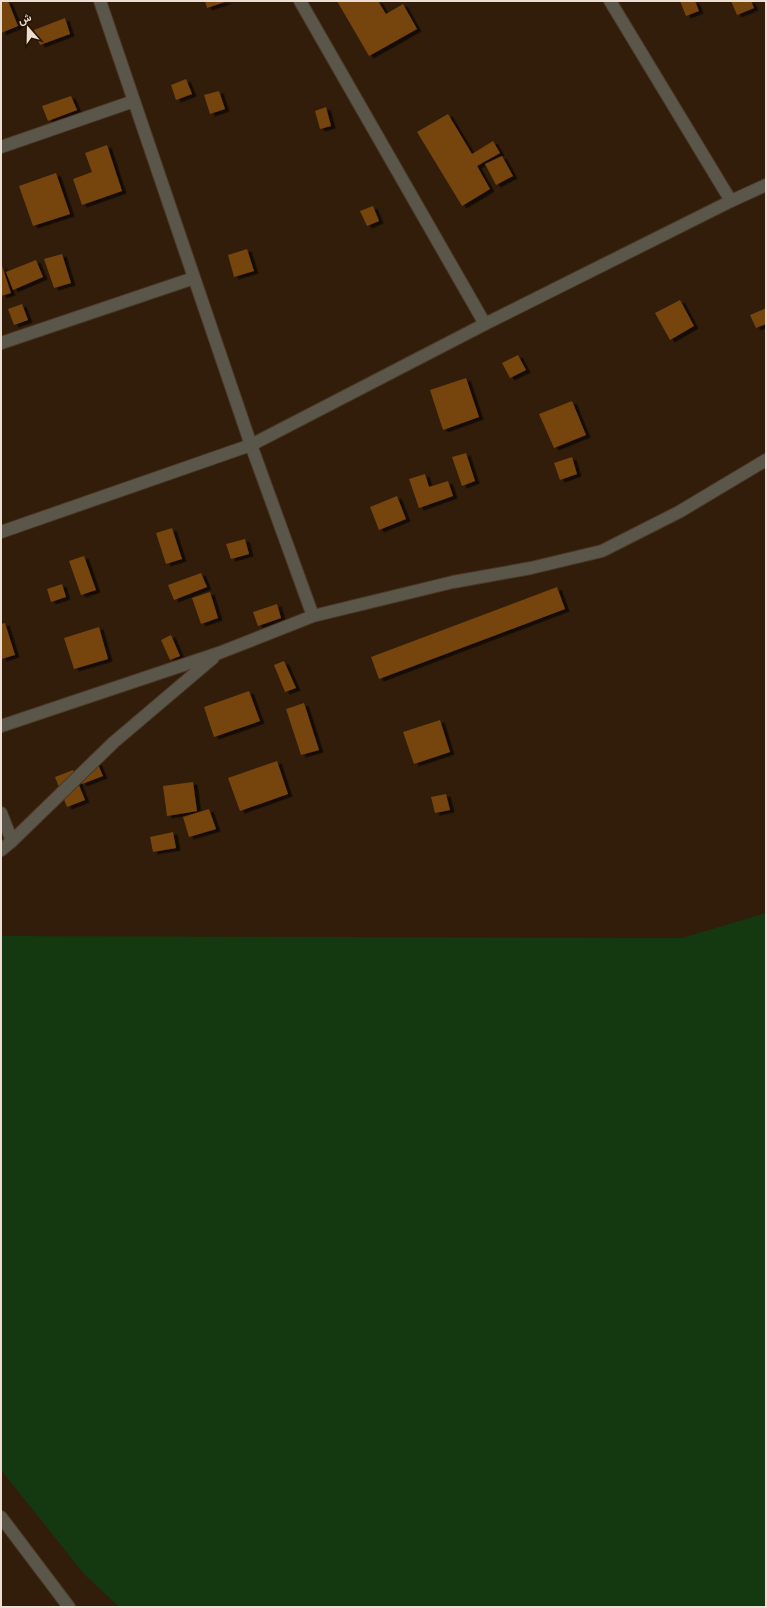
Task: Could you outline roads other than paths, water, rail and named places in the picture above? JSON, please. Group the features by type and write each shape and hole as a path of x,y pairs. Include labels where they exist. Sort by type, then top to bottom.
{"street":[{"path":"100,1 251,445 313,616"},
{"path":"300,1 485,324"},
{"path":"610,1 731,201"},
{"path":"1,147 134,101"},
{"path":"1,532 251,445 485,324 766,185"},
{"path":"1,343 194,278"},
{"path":"1,726 219,653 313,616 453,582 531,568 602,551 679,512 766,460"},
{"path":"1,850 12,842 114,742 219,653"},
{"path":"1,813 12,842"},
{"path":"1,1517 69,1607"}]}
